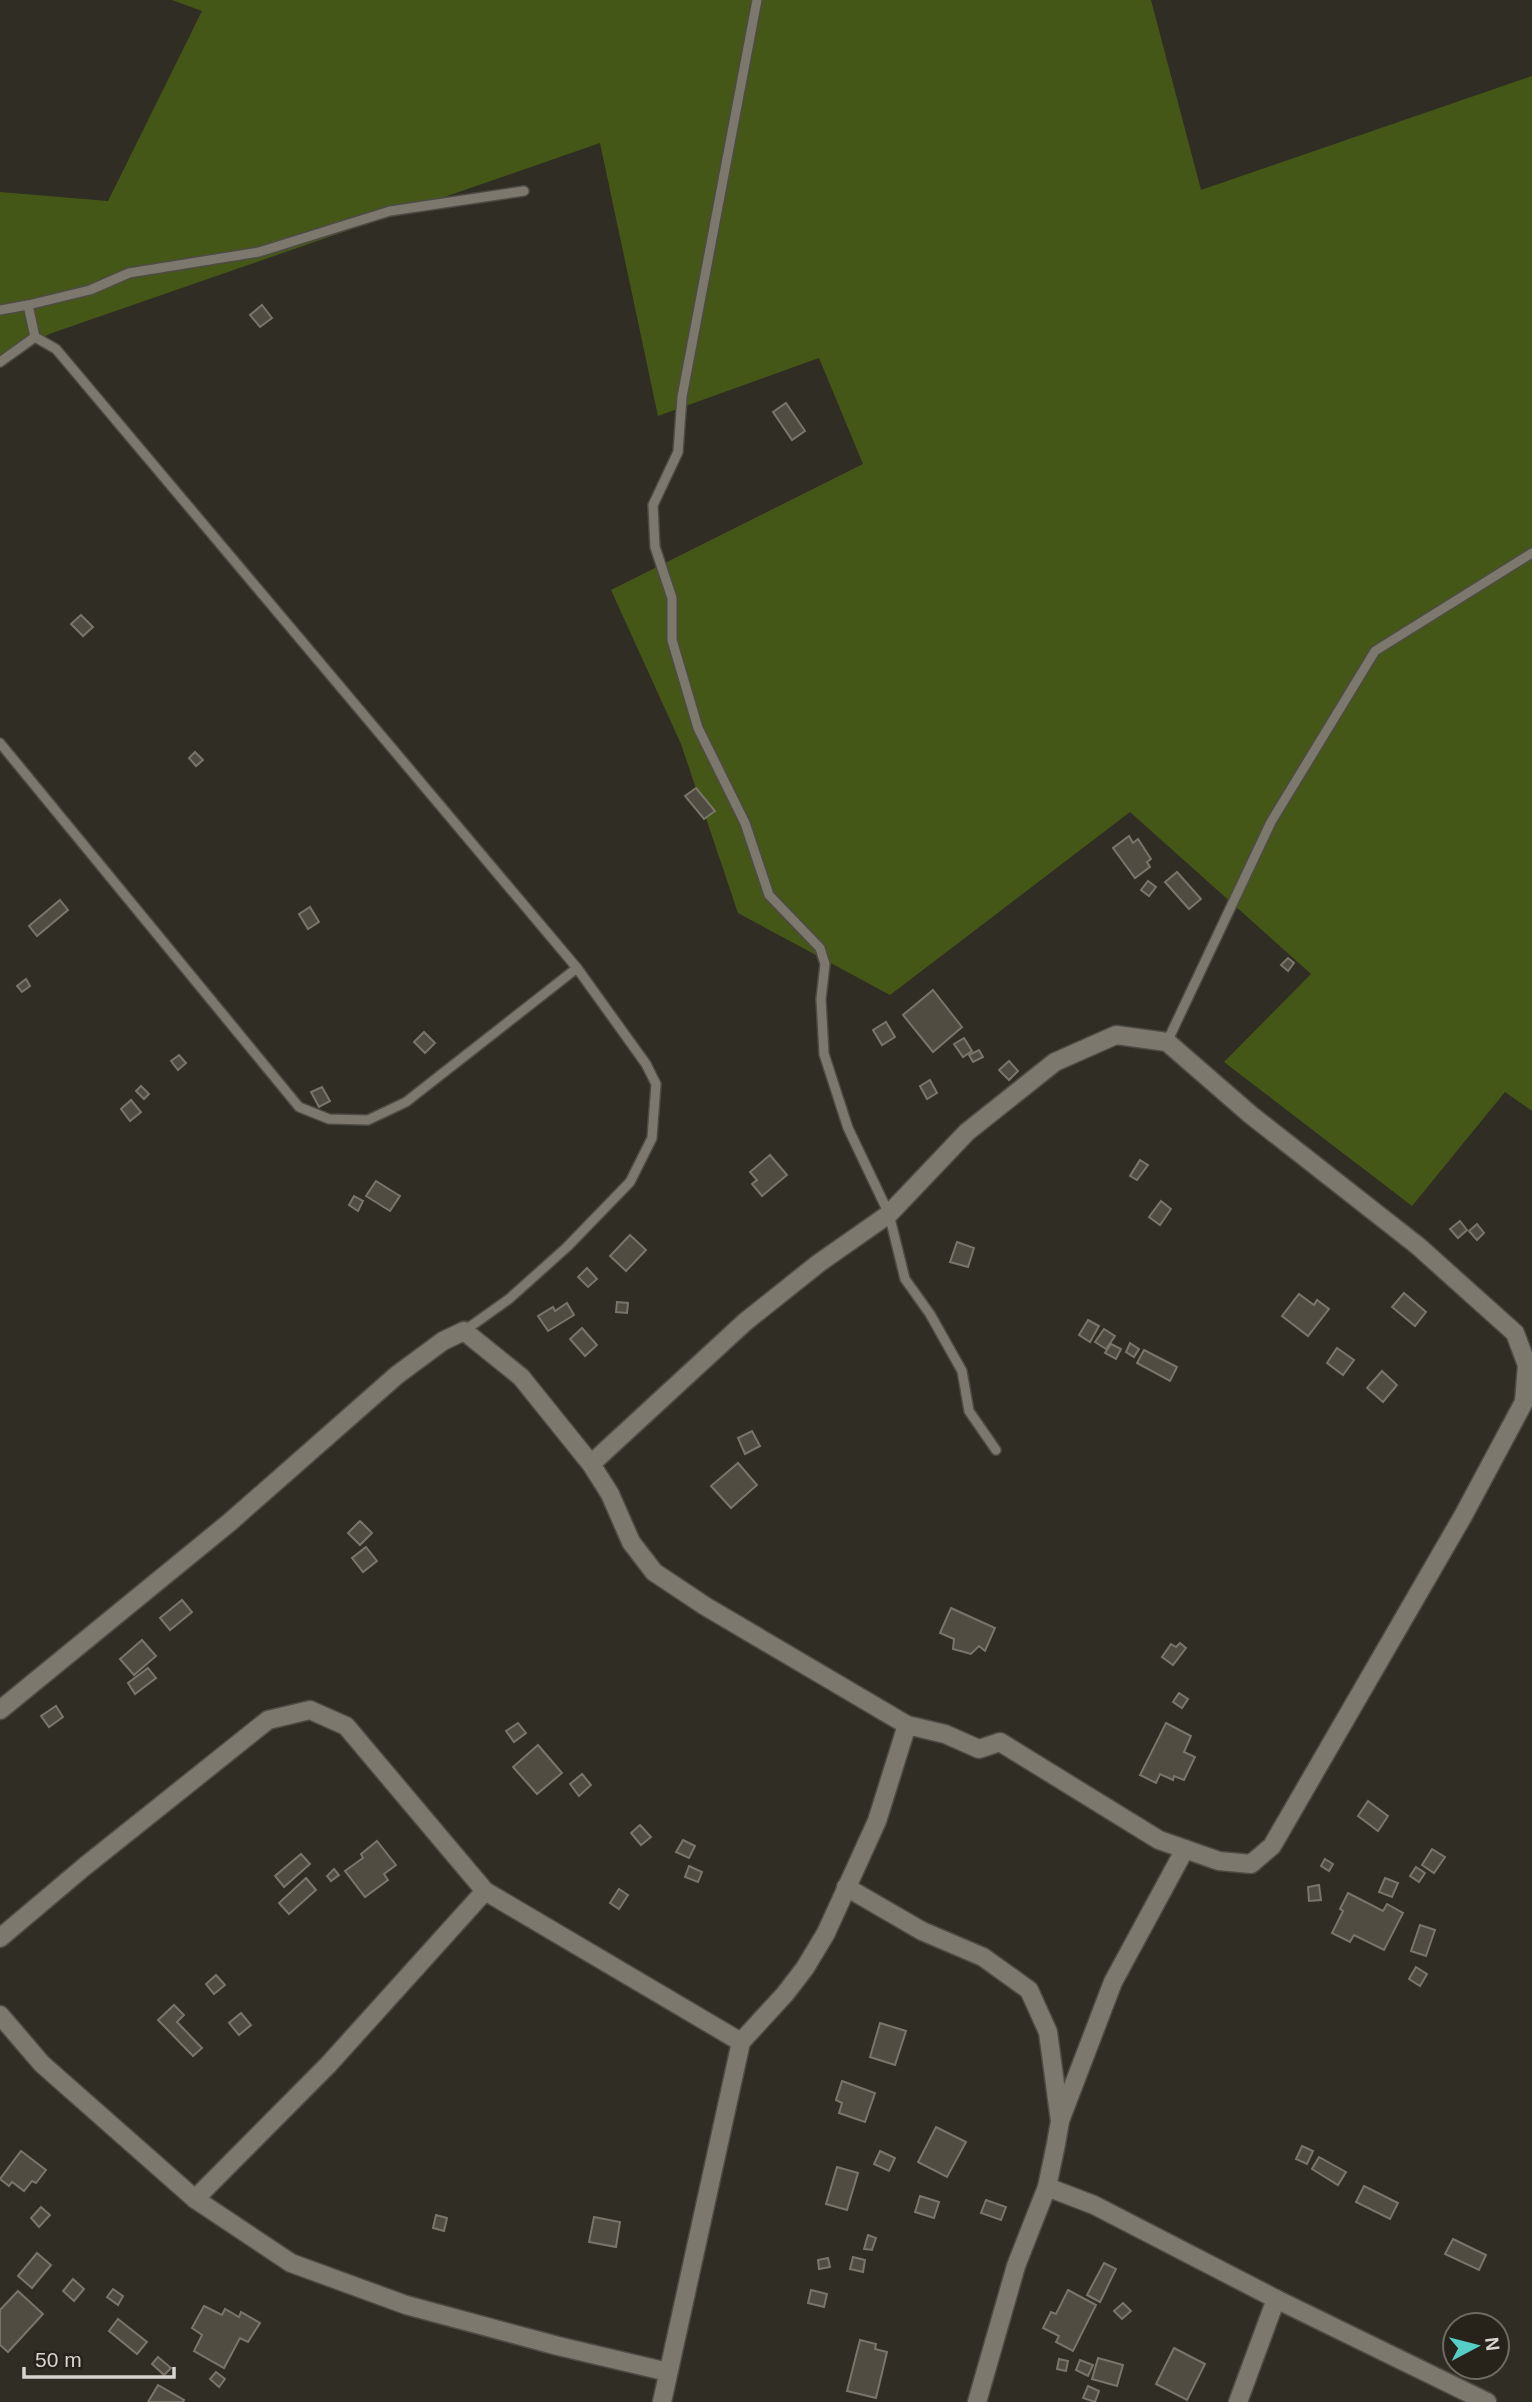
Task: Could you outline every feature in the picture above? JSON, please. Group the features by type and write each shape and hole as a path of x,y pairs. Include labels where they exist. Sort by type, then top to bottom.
{"street":[{"path":"0,1710 230,1522 397,1375 443,1340 464,1331 521,1377 591,1464 610,1494 631,1542 654,1572 705,1606 907,1726 944,1734 979,1749 1000,1742 1159,1840 1219,1861 1251,1864 1272,1846 1463,1516 1524,1402 1527,1365 1515,1334 1427,1254 1251,1115 1167,1042 1116,1035 1055,1062 967,1132 889,1214 819,1263 744,1322 591,1464"},
{"path":"0,1938 268,1720 310,1710 346,1726 485,1891 741,2042"},
{"path":"662,2402 741,2042 785,1994 826,1933 877,1821 907,1726"},
{"path":"977,2402 1016,2266 1047,2187 1060,2121 1113,1982 1185,1849"},
{"path":"846,1887 922,1931 983,1957 1029,1990 1048,2032 1060,2121"},
{"path":"195,2199 329,2064 485,1891"},
{"path":"0,2015 42,2063 195,2199 291,2263 406,2305 668,2372"},
{"path":"1047,2187 1094,2205 1276,2299 1487,2402"},
{"path":"1238,2402 1276,2299"}],"lane":[{"path":"757,0 682,397 678,452 653,505 655,547 672,598 672,640 698,729 745,824 769,895 820,947 825,964 821,999 824,1054 848,1128 889,1214 905,1279 930,1314 962,1371 970,1411 996,1450"},
{"path":"0,310 90,290 129,273 259,252 390,211 524,191"},
{"path":"28,305 35,337 56,349 65,359 577,968 646,1064 656,1083 652,1138 630,1182 567,1247 509,1299 464,1331"},
{"path":"0,362 35,337"},
{"path":"1167,1042 1271,822 1375,651 1532,553"},
{"path":"0,743 299,1107 329,1119 368,1121 406,1102 577,968"}],"green space":[{"path":"172,0 1151,0 1201,190 1532,76 1532,1111 1505,1092 1412,1206 1224,1062 1311,974 1130,812 890,995 738,913 681,744 611,590 863,464 819,358 658,416 600,143 52,333 0,357 0,192 108,201 202,11"}],"building":[{"path":"262,305 272,318 260,327 250,315"},
{"path":"786,403 805,431 792,440 773,412"},
{"path":"81,615 93,627 83,636 71,624"},
{"path":"195,752 203,760 196,766 189,758"},
{"path":"696,788 715,811 704,819 685,796"},
{"path":"1129,836 1133,843 1138,839 1151,859 1147,862 1150,867 1135,878 1113,848"},
{"path":"1177,872 1201,899 1189,909 1165,882"},
{"path":"1148,881 1156,887 1149,896 1141,890"},
{"path":"60,900 68,910 37,936 29,926"},
{"path":"310,907 319,922 308,929 299,914"},
{"path":"1288,958 1294,963 1288,971 1281,965"},
{"path":"26,979 30,986 22,992 17,986"},
{"path":"933,990 962,1027 933,1052 903,1015"},
{"path":"886,1022 895,1037 882,1045 873,1030"},
{"path":"424,1032 435,1043 425,1053 414,1042"},
{"path":"964,1038 972,1051 963,1057 954,1044"},
{"path":"979,1050 983,1057 973,1062 969,1055"},
{"path":"179,1055 186,1063 178,1070 171,1061"},
{"path":"1009,1061 1018,1071 1009,1080 999,1070"},
{"path":"930,1080 937,1093 927,1099 920,1086"},
{"path":"141,1086 149,1094 144,1099 136,1091"},
{"path":"322,1087 330,1101 319,1107 311,1092"},
{"path":"131,1100 141,1112 130,1121 121,1109"},
{"path":"770,1155 787,1175 762,1196 752,1184 757,1180 750,1172"},
{"path":"1140,1160 1148,1165 1137,1180 1130,1176"},
{"path":"376,1181 400,1196 390,1211 366,1196"},
{"path":"354,1196 363,1201 358,1211 349,1205"},
{"path":"1161,1201 1171,1209 1160,1225 1149,1217"},
{"path":"1460,1221 1467,1230 1458,1238 1450,1229"},
{"path":"1477,1224 1484,1233 1477,1240 1469,1231"},
{"path":"630,1235 646,1250 626,1271 610,1256"},
{"path":"957,1242 974,1248 968,1267 950,1262"},
{"path":"587,1268 597,1279 588,1287 578,1277"},
{"path":"1404,1293 1426,1312 1415,1326 1392,1307"},
{"path":"1299,1294 1314,1305 1317,1300 1329,1309 1308,1336 1282,1316"},
{"path":"617,1302 628,1303 627,1313 616,1312"},
{"path":"567,1303 574,1315 548,1331 538,1316 553,1307 555,1311"},
{"path":"1088,1320 1099,1326 1090,1342 1079,1335"},
{"path":"582,1328 597,1345 585,1356 570,1339"},
{"path":"1104,1329 1115,1336 1106,1349 1095,1342"},
{"path":"1130,1343 1139,1349 1134,1357 1126,1352"},
{"path":"1111,1344 1121,1349 1116,1359 1105,1353"},
{"path":"1337,1348 1354,1360 1343,1375 1327,1363"},
{"path":"1144,1350 1177,1367 1170,1381 1137,1363"},
{"path":"1382,1371 1397,1385 1383,1402 1367,1388"},
{"path":"752,1431 760,1446 745,1454 738,1438"},
{"path":"738,1463 757,1485 731,1508 711,1486"},
{"path":"360,1521 372,1533 360,1545 348,1533"},
{"path":"366,1547 377,1561 363,1572 352,1558"},
{"path":"182,1600 192,1612 170,1630 160,1618"},
{"path":"951,1608 995,1628 985,1651 979,1646 971,1654 953,1649 954,1639 940,1633"},
{"path":"142,1640 156,1656 134,1675 120,1659"},
{"path":"1180,1643 1186,1648 1173,1665 1162,1657 1171,1644 1176,1647"},
{"path":"148,1668 156,1678 135,1694 128,1683"},
{"path":"1179,1693 1188,1699 1182,1708 1173,1702"},
{"path":"56,1706 63,1717 49,1727 41,1716"},
{"path":"518,1723 526,1733 514,1742 506,1731"},
{"path":"1166,1723 1191,1736 1184,1752 1195,1757 1184,1780 1174,1776 1173,1780 1160,1774 1156,1783 1140,1775"},
{"path":"538,1745 562,1773 537,1794 513,1767"},
{"path":"582,1774 591,1785 579,1796 570,1784"},
{"path":"1368,1801 1388,1816 1378,1831 1358,1816"},
{"path":"640,1825 651,1837 641,1845 631,1833"},
{"path":"683,1840 695,1846 689,1858 676,1852"},
{"path":"377,1841 396,1865 384,1874 388,1880 365,1897 345,1871 363,1858 361,1854"},
{"path":"1432,1849 1445,1857 1434,1873 1422,1865"},
{"path":"301,1854 310,1864 284,1887 275,1876"},
{"path":"1325,1859 1333,1864 1329,1871 1321,1866"},
{"path":"689,1866 702,1872 698,1882 685,1877"},
{"path":"1416,1867 1425,1873 1419,1882 1410,1876"},
{"path":"334,1869 339,1875 331,1881 327,1876"},
{"path":"306,1878 316,1890 289,1914 279,1903"},
{"path":"1385,1878 1398,1883 1392,1897 1379,1892"},
{"path":"1319,1885 1321,1900 1309,1901 1308,1887"},
{"path":"619,1889 628,1895 619,1909 610,1903"},
{"path":"1348,1893 1383,1911 1387,1904 1403,1913 1384,1950 1354,1935 1350,1942 1332,1933"},
{"path":"1420,1925 1435,1930 1426,1956 1411,1951"},
{"path":"1416,1967 1427,1974 1420,1986 1409,1979"},
{"path":"216,1975 225,1985 214,1994 206,1984"},
{"path":"174,2005 184,2015 177,2022 202,2048 193,2056 158,2020"},
{"path":"241,2013 251,2025 239,2035 229,2023"},
{"path":"880,2023 906,2031 895,2065 870,2057"},
{"path":"842,2081 875,2093 865,2122 839,2113 842,2103 836,2100"},
{"path":"936,2127 966,2142 947,2177 918,2162"},
{"path":"1302,2146 1313,2151 1307,2164 1296,2159"},
{"path":"21,2151 46,2170 36,2183 32,2181 24,2191 12,2182 9,2186 0,2179"},
{"path":"880,2151 895,2158 889,2171 874,2164"},
{"path":"1319,2157 1346,2172 1338,2185 1312,2169"},
{"path":"837,2167 858,2173 847,2210 826,2204"},
{"path":"1364,2186 1398,2203 1390,2219 1356,2202"},
{"path":"920,2196 939,2202 934,2218 915,2212"},
{"path":"986,2200 1006,2207 1001,2220 981,2213"},
{"path":"41,2207 50,2215 39,2227 31,2218"},
{"path":"436,2215 447,2218 444,2231 433,2228"},
{"path":"594,2217 620,2222 616,2247 589,2242"},
{"path":"868,2235 876,2238 872,2250 864,2249"},
{"path":"1453,2239 1486,2255 1479,2270 1445,2254"},
{"path":"37,2253 51,2265 32,2288 18,2276"},
{"path":"853,2257 865,2260 863,2272 850,2269"},
{"path":"828,2258 830,2267 819,2269 818,2260"},
{"path":"1104,2263 1116,2269 1100,2302 1087,2295"},
{"path":"73,2279 84,2289 74,2301 63,2291"},
{"path":"113,2289 123,2296 118,2305 107,2297"},
{"path":"811,2290 827,2294 824,2307 808,2303"},
{"path":"1068,2290 1096,2305 1073,2351 1056,2342 1059,2336 1043,2328 1051,2312 1056,2314"},
{"path":"18,2291 43,2314 8,2352 0,2345 0,2310"},
{"path":"1123,2303 1131,2311 1122,2319 1114,2311"},
{"path":"204,2306 222,2315 225,2309 239,2317 241,2312 260,2323 248,2342 240,2338 224,2368 194,2351 202,2335 192,2328"},
{"path":"118,2319 147,2342 137,2354 109,2331"},
{"path":"860,2340 876,2344 875,2349 887,2352 876,2398 847,2391"},
{"path":"1174,2348 1205,2364 1187,2400 1156,2384"},
{"path":"158,2357 171,2368 164,2375 152,2364"},
{"path":"1098,2358 1123,2365 1117,2386 1092,2379"},
{"path":"1059,2359 1068,2361 1066,2371 1057,2369"},
{"path":"1080,2360 1093,2365 1088,2376 1076,2370"},
{"path":"216,2372 225,2379 219,2387 210,2379"},
{"path":"158,2385 184,2400 183,2402 148,2402"},
{"path":"1088,2386 1099,2391 1095,2402 1083,2398"}]}
